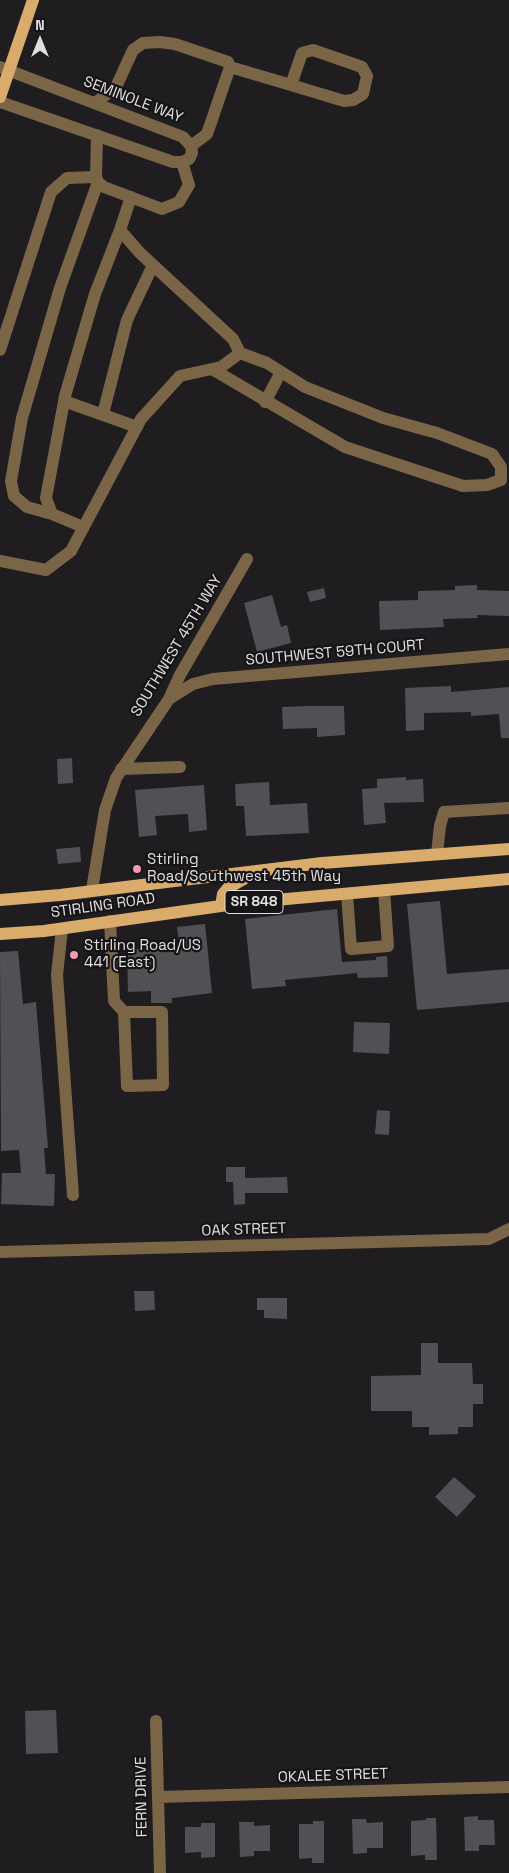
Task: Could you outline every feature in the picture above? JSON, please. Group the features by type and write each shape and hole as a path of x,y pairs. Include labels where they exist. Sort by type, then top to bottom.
{"main road":[{"path":"0,97 5,68 33,0"},
{"name":"STIRLING ROAD","path":"0,900 258,870 509,849"},
{"path":"221,906 223,894 228,888 258,870"},
{"name":"STIRLING ROAD","path":"0,934 62,929 221,906 509,879"}],"street":[{"path":"95,103 116,88 133,50 143,43 175,44 228,62 230,67 207,134 191,146"},
{"path":"230,67 291,86 344,102 353,100 363,94 367,76 362,67 313,50 302,53 291,86"},
{"name":"SEMINOLE WAY","path":"5,68 183,138 191,146 192,153 189,159 182,162"},
{"path":"0,102 173,162 182,162 189,185 179,202 162,209 104,187 97,179 67,178 51,192 0,350"},
{"path":"83,527 52,514 27,507 14,496 11,481 22,418 60,288 97,179 96,135"},
{"path":"52,514 46,498 64,402 95,294 131,197"},
{"path":"120,230 232,339 240,353 267,363 305,387 366,411 437,433 492,454 501,467 505,484 463,486 345,447 265,402 212,369"},
{"path":"102,414 127,320 153,264"},
{"path":"0,561 46,570 71,551 141,419 180,376 221,367 240,353"},
{"path":"265,402 281,372"},
{"path":"64,402 137,427"},
{"name":"SOUTHWEST 45TH WAY","path":"92,890 105,810 121,769 168,699 247,559"},
{"name":"SOUTHWEST 59TH COURT","path":"168,699 193,684 213,679 509,654"},
{"path":"121,769 180,768"},
{"path":"437,854 440,826 444,812 509,808"},
{"path":"347,894 351,949 388,946 384,890"},
{"path":"110,921 114,1001 124,1012 127,1086 163,1085 162,1012 124,1012"},
{"path":"62,929 56,975 73,1195"},
{"name":"OAK STREET","path":"0,1252 489,1239 509,1229"},
{"name":"FERN DRIVE","path":"156,1721 160,1873"},
{"name":"OKALEE STREET","path":"158,1797 509,1787"}],"building":[{"path":"477,585 477,590 509,591 509,616 477,615 478,618 443,619 444,627 380,630 379,601 418,600 418,591 455,590 455,586"},
{"path":"324,588 326,598 310,602 307,592"},
{"path":"272,595 281,627 287,625 291,643 257,652 244,603"},
{"path":"451,686 451,692 509,687 509,738 501,738 499,714 471,716 471,712 424,713 424,730 406,731 405,688"},
{"path":"344,706 345,735 317,737 317,728 283,729 282,707"},
{"path":"72,758 73,783 58,784 57,759"},
{"path":"406,777 406,780 423,779 424,802 384,803 386,823 364,825 362,789 377,788 377,779"},
{"path":"269,782 270,805 307,803 309,833 246,836 244,806 236,806 235,784"},
{"path":"204,785 207,830 189,832 188,814 155,816 157,835 139,837 135,790"},
{"path":"80,847 81,862 58,864 56,849"},
{"path":"440,901 447,974 509,969 509,1002 417,1010 407,904"},
{"path":"337,909 342,962 376,960 376,957 387,956 388,977 358,978 357,973 285,980 286,986 252,989 245,919"},
{"path":"205,924 212,993 172,998 172,1003 151,1003 151,991 128,992 127,949 180,948 177,927"},
{"path":"18,951 23,1004 36,1002 48,1148 44,1148 46,1174 55,1174 54,1206 1,1204 2,1173 21,1173 19,1150 1,1151 0,952"},
{"path":"354,1022 390,1023 389,1054 353,1052"},
{"path":"377,1110 390,1111 389,1135 375,1134"},
{"path":"226,1167 245,1167 245,1178 287,1177 288,1193 245,1193 245,1204 234,1205 233,1182 226,1182"},
{"path":"134,1291 154,1291 155,1310 135,1311"},
{"path":"257,1298 287,1298 287,1319 264,1318 264,1310 257,1310"},
{"path":"421,1343 438,1343 438,1363 472,1363 473,1384 483,1384 483,1404 473,1404 473,1427 458,1427 458,1434 429,1435 429,1427 412,1427 412,1411 371,1411 371,1376 421,1375"},
{"path":"454,1477 476,1496 457,1517 435,1497"},
{"path":"56,1710 58,1753 26,1754 25,1711"},
{"path":"478,1816 478,1820 494,1820 495,1845 479,1845 479,1851 465,1851 464,1817"},
{"path":"426,1818 436,1818 437,1860 425,1860 425,1855 411,1856 411,1821 426,1820"},
{"path":"352,1819 366,1819 367,1823 383,1822 383,1848 367,1848 367,1853 353,1854"},
{"path":"313,1821 324,1821 324,1863 312,1863 312,1858 299,1859 299,1824 313,1824"},
{"path":"239,1822 254,1822 254,1826 270,1825 270,1851 254,1851 254,1856 240,1857"},
{"path":"201,1823 215,1823 215,1857 201,1858 201,1852 185,1853 185,1827 201,1827"}],"place":[{"name":"Stirling Road/Southwest 45th Way","path":"137,869"},
{"name":"Stirling Road/US 441 (East)","path":"74,955"}]}
